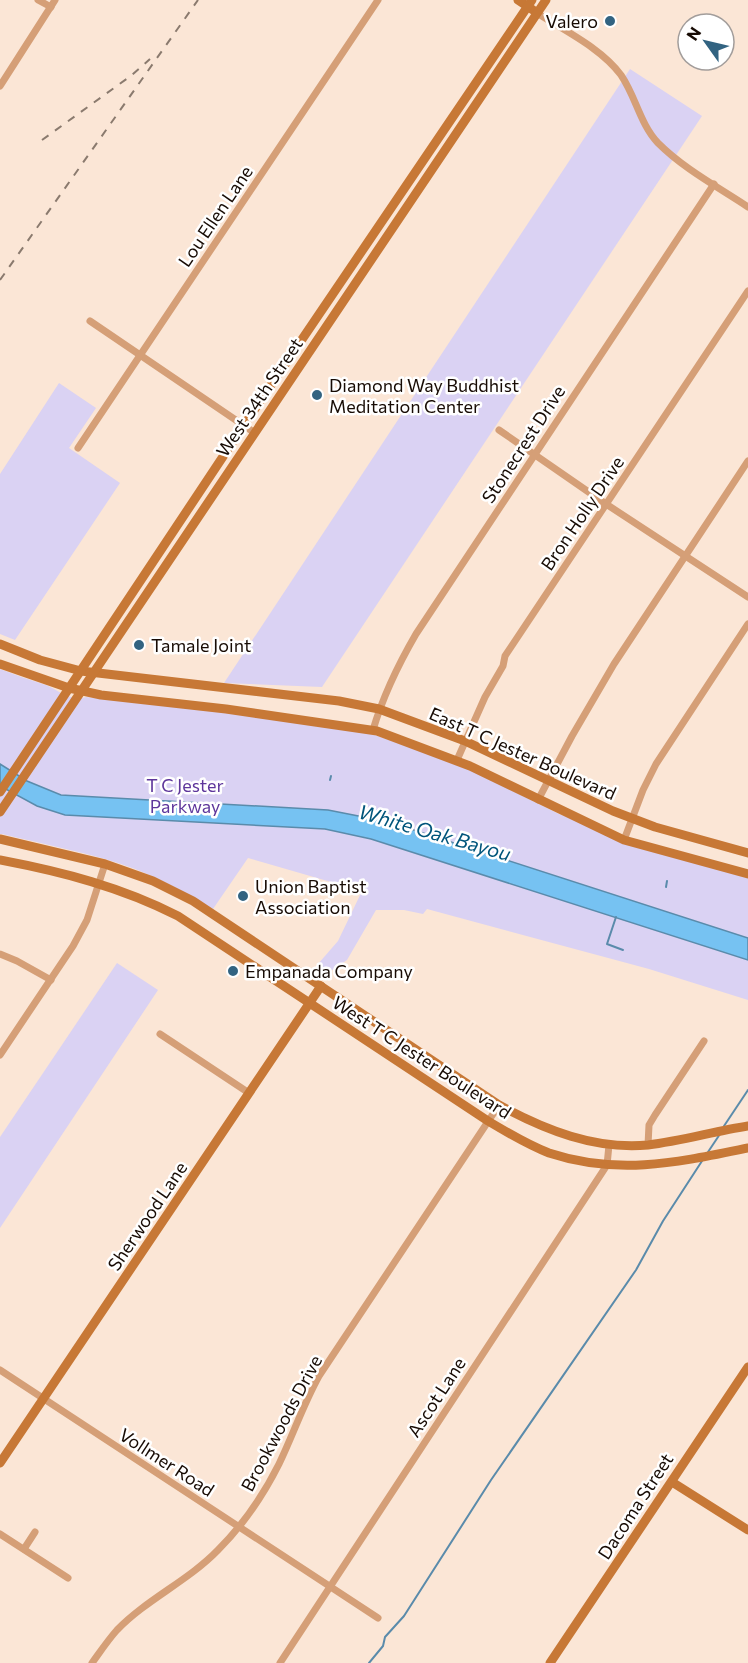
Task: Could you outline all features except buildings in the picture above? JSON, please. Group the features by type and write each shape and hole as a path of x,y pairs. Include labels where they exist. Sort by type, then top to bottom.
{"main road":[{"path":"518,0 530,3 537,13"},
{"name":"West 34th Street","path":"0,792 29,759 81,691 546,0"},
{"name":"West 34th Street","path":"0,812 69,688 530,3"},
{"path":"348,272 359,278"},
{"path":"297,347 308,354"},
{"path":"150,566 160,573"},
{"name":"East T C Jester Boulevard","path":"0,644 40,660 81,671 339,701 379,709 465,741 548,782 632,818 748,853"},
{"name":"East T C Jester Boulevard","path":"1,664 81,691 373,730 457,760 624,840 748,874"},
{"path":"231,710 234,690"},
{"name":"West T C Jester Boulevard","path":"0,838 105,864 153,881 193,902 499,1105 538,1125 582,1140 609,1145 648,1145 743,1127"},
{"name":"West T C Jester Boulevard","path":"0,860 100,883 146,900 178,916 488,1121 548,1152 577,1161 607,1165 655,1165 748,1148"},
{"name":"Sherwood Lane","path":"0,1462 321,986"},
{"name":"Dacoma Street","path":"550,1663 748,1367"},
{"path":"672,1482 748,1530"}],"street":[{"path":"0,86 53,3 38,0"},
{"name":"Lou Ellen Lane","path":"78,448 378,0"},
{"path":"537,13 603,55 621,75 644,123 658,142 748,207"},
{"name":"Stonecrest Drive","path":"373,730 379,709 397,667 416,634 714,184"},
{"name":"Bron Holly Drive","path":"457,760 506,656 748,291"},
{"path":"90,321 255,433"},
{"path":"498,430 748,597"},
{"path":"538,800 614,664 748,461"},
{"path":"624,840 656,764 748,624"},
{"path":"0,1055 51,980 87,920 105,864"},
{"path":"0,954 17,960 51,980"},
{"path":"160,1034 249,1093"},
{"path":"648,1145 650,1125 655,1115 704,1041"},
{"name":"Brookwoods Drive","path":"93,1663 117,1630 217,1552 239,1527 264,1491 279,1464 307,1398 319,1376 499,1105"},
{"name":"Ascot Lane","path":"280,1663 607,1165 609,1145"},
{"name":"Vollmer Road","path":"0,1370 378,1618"},
{"path":"24,1549 35,1532"},
{"path":"0,1534 68,1578"}],"green space":[{"path":"630,69 702,116 322,687 224,683"},
{"path":"59,383 96,408 69,448 120,483 15,640 0,634 0,474"},
{"name":"T C Jester Parkway","path":"0,669 75,698 86,697 318,723 363,731 456,763 559,814 748,877 748,1000 649,969 427,909 423,914 404,910 376,910 347,960 328,973 318,964 338,941 362,891 248,858 213,909 155,878 119,863 0,834"},
{"path":"117,963 158,990 0,1228 0,1137"}],"water":[{"path":"0,764 27,781 61,795 328,810 389,822 748,938 748,960 371,839 325,829 65,815 37,806 0,786"}],"waterway":[{"path":"330,780 331,776"},
{"path":"666,887 667,881"},
{"path":"616,917 607,944 623,950"},
{"path":"724,1126 748,1090"},
{"path":"708,1152 720,1134"},
{"path":"369,1663 383,1646 385,1637 404,1616 491,1480 636,1270 663,1221 702,1161"}],"railway":[{"path":"0,280 198,0"},
{"path":"42,140 132,75 150,59"}],"place":[{"name":"Valero","path":"610,21"},
{"name":"Diamond Way Buddhist Meditation Center","path":"317,395"},
{"name":"Tamale Joint","path":"139,645"},
{"name":"Union Baptist Association","path":"243,896"},
{"name":"Empanada Company","path":"233,971"}],"water label":[{"name":"White Oak Bayou","path":"435,832"}]}
